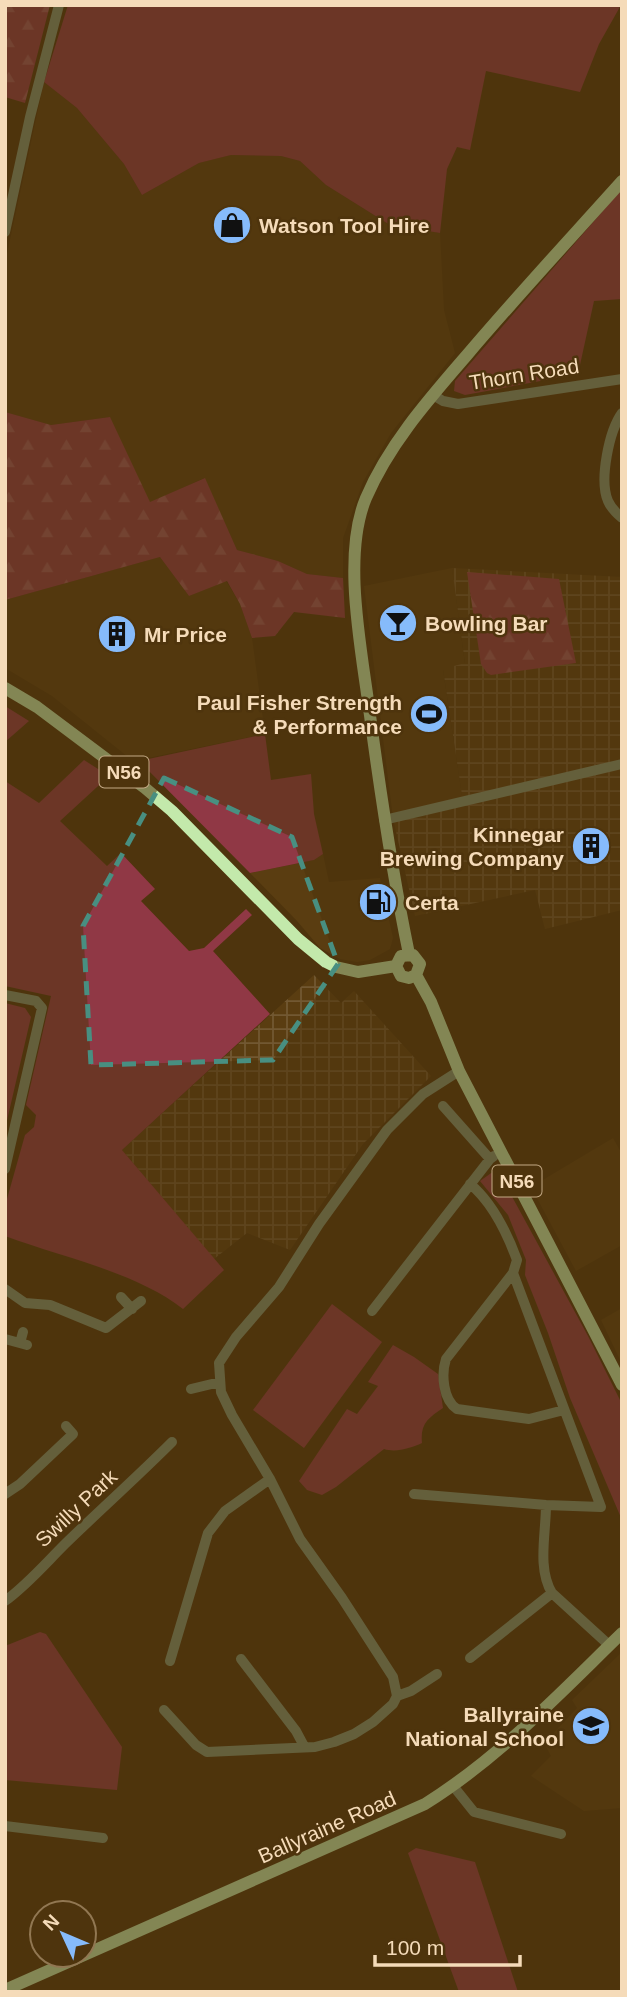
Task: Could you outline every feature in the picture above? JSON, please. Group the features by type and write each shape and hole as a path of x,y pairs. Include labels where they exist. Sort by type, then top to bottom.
{"main road":[{"path":"416,975 409,978 401,976 396,966 401,956 409,954 384,820 356,602 356,541 365,500 408,425 505,311 622,181"},
{"name":"N56","path":"5,688 37,707 172,811 298,939 320,957 336,967 358,972 396,966"},
{"name":"N56","path":"409,954 416,957 420,964 416,975 431,1002 459,1071 622,1385"},
{"name":"Ballyraine Road","path":"5,1990 425,1804 454,1787 500,1750 622,1633"}],"street":[{"path":"5,232 30,117 59,5"},
{"name":"Thorn Road","path":"433,396 458,404 622,379"},
{"path":"622,413 610,443 604,479 608,500 622,518"},
{"path":"384,820 622,764"},
{"path":"5,995 36,1001 42,1008 5,1169"},
{"path":"164,1710 196,1745 207,1752 315,1746 354,1734 373,1722 393,1704 397,1696 393,1677 300,1539 270,1479 232,1416 221,1392 219,1363 228,1348 279,1287 319,1224 387,1130 423,1094 459,1071"},
{"path":"443,1106 490,1159"},
{"path":"372,1311 470,1184 500,1150"},
{"path":"470,1184 484,1198 517,1260 513,1273 446,1359 443,1373 450,1405 457,1409 529,1419 564,1410"},
{"path":"414,1494 546,1506 601,1507 513,1273"},
{"path":"5,1289 25,1303 50,1305 106,1328 141,1301"},
{"path":"121,1297 132,1309"},
{"path":"5,1339 23,1344 23,1332"},
{"path":"191,1389 220,1382"},
{"path":"5,1494 20,1484 73,1434 66,1426"},
{"name":"Swilly Park","path":"5,1601 24,1587 40,1568 172,1443"},
{"path":"170,1661 208,1533 225,1511 270,1479"},
{"path":"546,1506 544,1573 552,1593 610,1645"},
{"path":"470,1658 552,1593"},
{"path":"241,1659 296,1731 304,1746"},
{"path":"397,1696 411,1691 437,1674"},
{"path":"454,1787 474,1812 561,1834"},
{"path":"5,1826 103,1838"}],"highlighted area":[{"path":"164,778 292,837 338,964 273,1060 91,1065 83,926"}],"shaded area":[{"path":"44,82 77,108 124,164 142,195 199,163 231,155 281,156 300,161 326,185 390,225 440,233 444,310 455,353 391,433 363,482 343,538 343,578 307,574 278,561 237,550 204,478 150,503 109,417 51,425 5,412 5,263"},
{"path":"160,557 189,596 226,581 240,604 252,638 265,734 133,761 52,696 5,668 5,600"},
{"path":"452,568 465,664 443,670 463,802 393,818 364,586"},
{"path":"452,568 622,577 622,910 545,929 535,890 415,916 393,818 463,802 443,669 465,663"},
{"path":"323,854 329,882 380,878 393,938 390,949 370,960 357,962 340,959 320,948 250,873 314,860"},
{"path":"314,975 341,1003 354,991 431,1076 363,1144 290,1250 247,1233 214,1259 122,1150"},
{"path":"613,1138 622,1154 622,1245 576,1271 531,1187"},
{"path":"622,1308 622,1364 601,1320"},
{"name":"Ballyraine National School","path":"622,1652 622,1808 584,1811 531,1776 551,1756 544,1743 577,1708 572,1700"}],"green space":[{"path":"5,5 50,5 25,103 5,97"},
{"path":"68,5 621,5 599,44 580,92 486,71 470,150 457,147 447,169 440,233 390,225 326,185 300,161 281,156 231,155 199,163 142,195 124,164 77,108 44,82"},
{"path":"622,189 622,299 594,301 578,374 465,395 454,391 455,381"},
{"path":"5,412 51,425 110,417 150,502 205,478 237,550 278,561 307,574 343,578 345,618 294,612 275,636 252,638 240,604 227,581 189,596 160,557 5,600"},
{"path":"467,572 559,579 576,663 491,675 487,673 481,664"},
{"path":"5,706 29,721 5,742"},
{"path":"265,734 271,780 311,774 314,814 323,854 314,860 250,873 139,761"},
{"path":"84,760 109,776 60,821 107,866 121,853 155,889 141,901 189,951 204,948 246,909 252,915 213,951 270,1014 122,1150 224,1270 183,1309 164,1296 121,1275 5,1236 5,1206 25,1135 34,1127 36,1115 26,1105 51,996 5,986 5,781 39,803"},
{"path":"5,1003 25,1008 31,1017 5,1129"},
{"path":"494,1171 503,1180 622,1404 622,1520 570,1398 525,1275 526,1260 508,1215 480,1181"},
{"path":"332,1304 382,1342 304,1448 253,1410"},
{"path":"393,1345 438,1374 443,1408 426,1422 422,1431 422,1443 398,1450 384,1449 322,1495 307,1490 299,1481 347,1409 357,1414 378,1386 368,1382"},
{"path":"40,1632 46,1634 122,1747 117,1790 5,1780 5,1646"},
{"path":"416,1848 475,1862 518,1992 459,1992 408,1853"}],"place":[{"name":"Watson Tool Hire","path":"232,225"},
{"name":"Bowling Bar","path":"398,623"},
{"name":"Mr Price","path":"117,634"},
{"name":"Paul Fisher Strength & Performance","path":"429,714"},
{"name":"Kinnegar Brewing Company","path":"591,846"},
{"name":"Certa","path":"378,902"},
{"name":"Ballyraine National School","path":"591,1726"}]}
